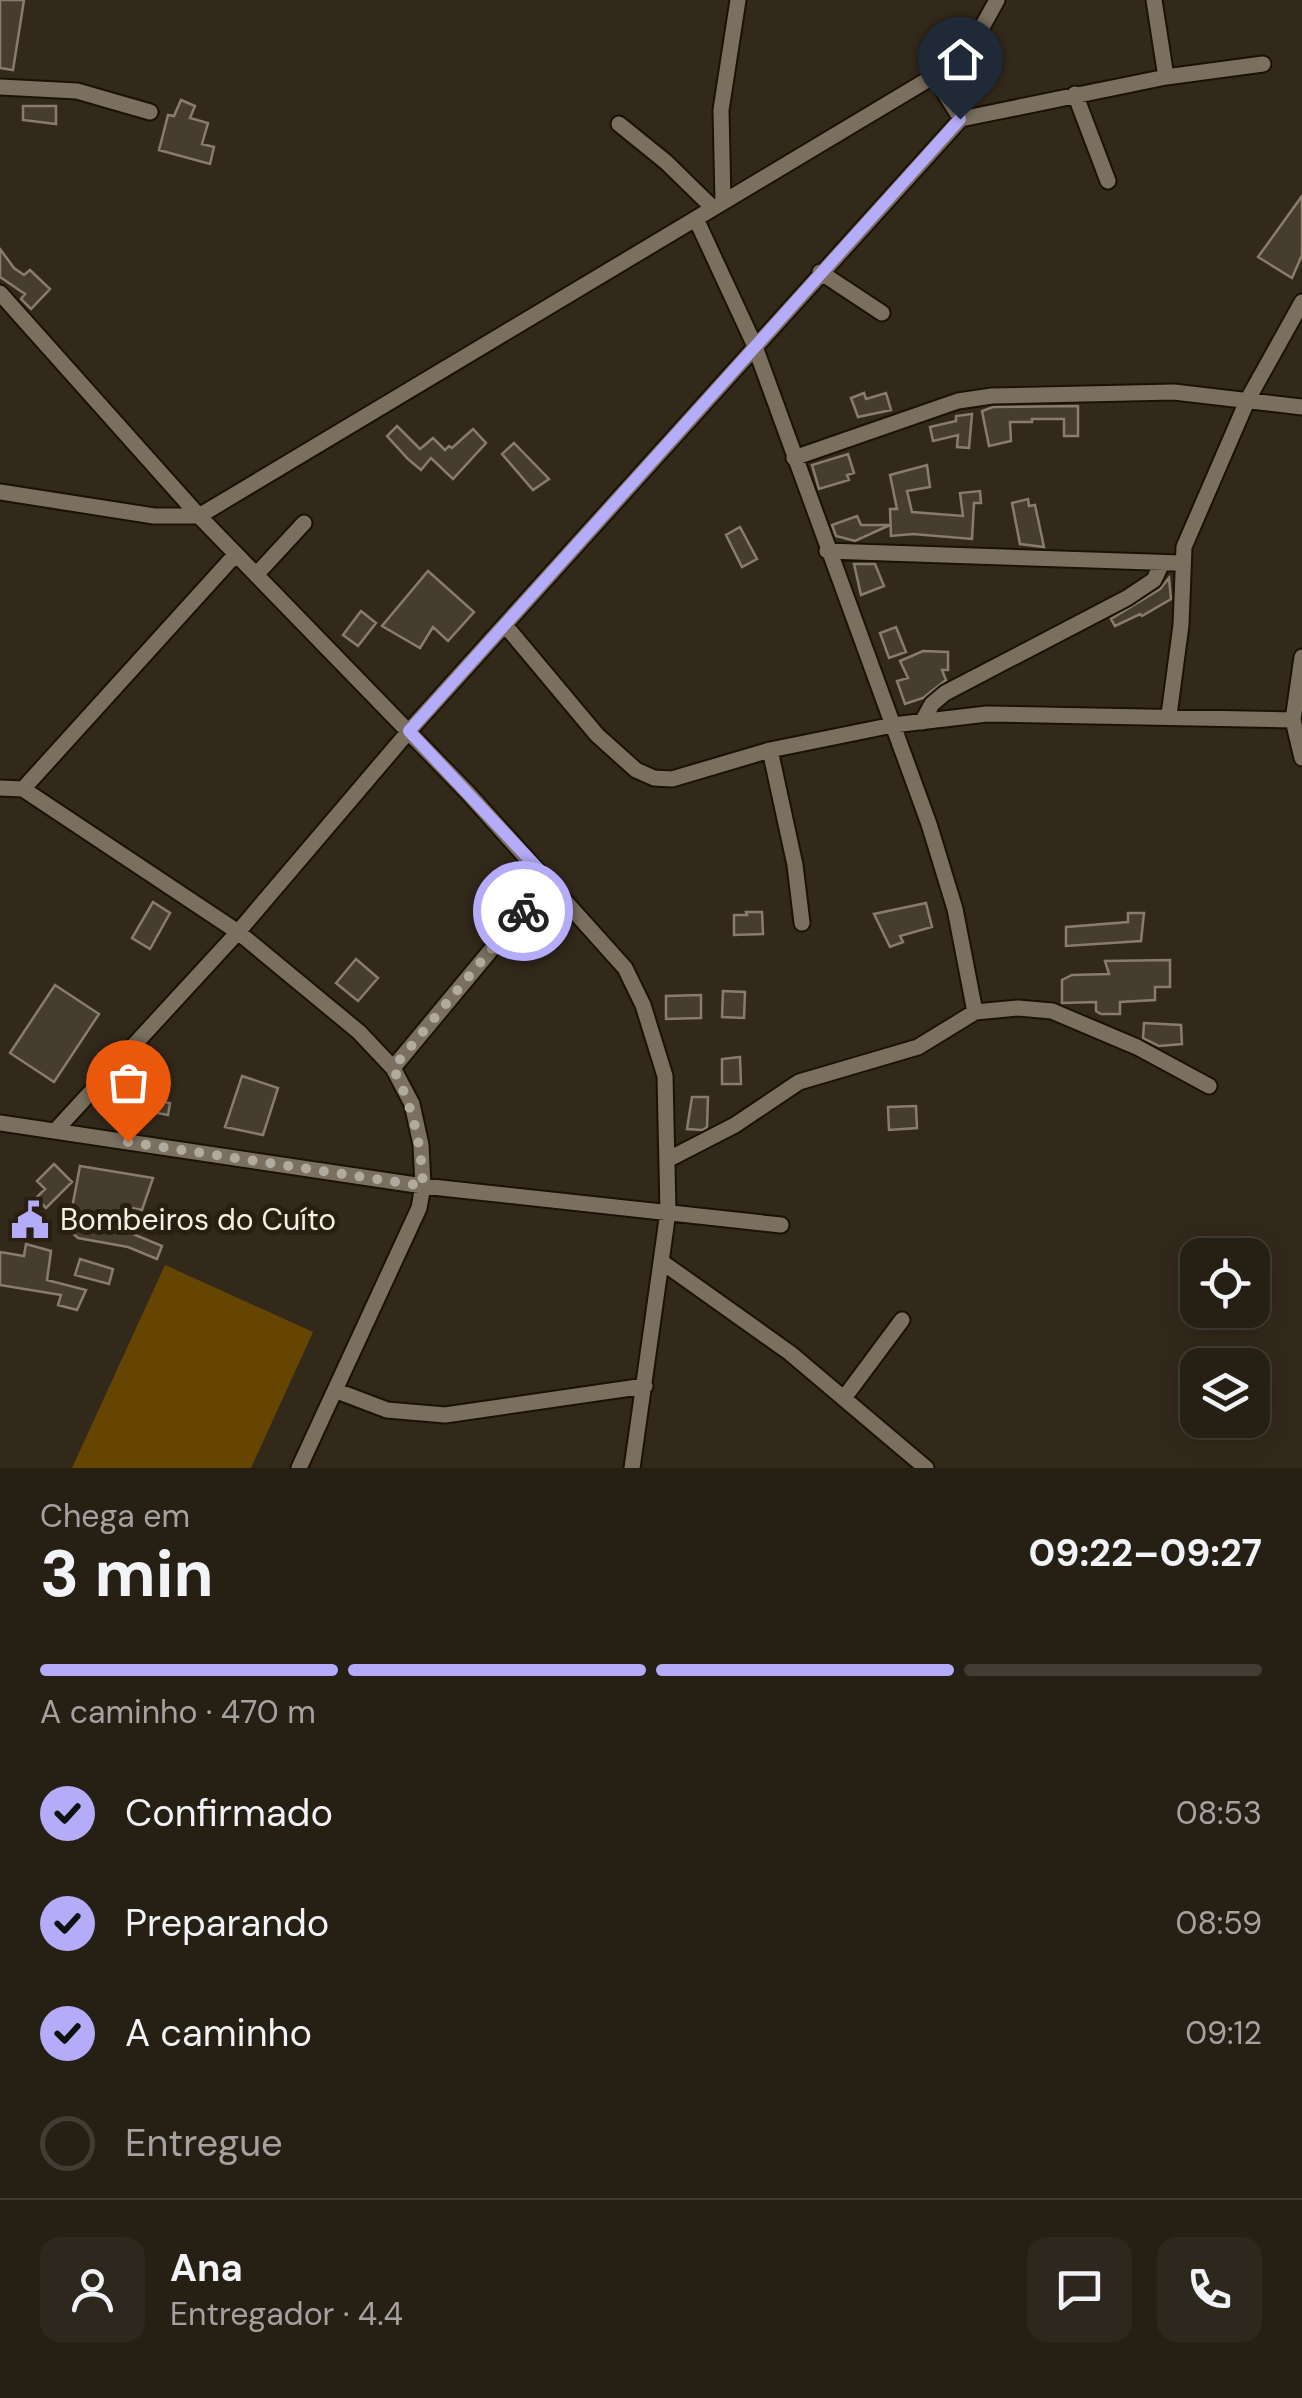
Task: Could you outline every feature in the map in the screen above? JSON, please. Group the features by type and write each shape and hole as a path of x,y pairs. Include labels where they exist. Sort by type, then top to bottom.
{"street":[{"path":"718,205 722,110 738,0"},
{"path":"0,492 154,516 199,516 934,76 976,38 997,0"},
{"path":"1154,0 1166,77"},
{"path":"54,1132 238,932 409,731 960,119 1166,77 1263,64"},
{"path":"934,76 960,119"},
{"path":"0,88 78,91 150,112"},
{"path":"1076,94 1108,180"},
{"path":"619,124 718,205"},
{"path":"696,219 754,344 893,725 955,909 974,1012"},
{"path":"820,272 882,313"},
{"path":"0,293 199,516 409,731 549,880 625,968 643,1005 666,1076 668,1212 632,1468"},
{"path":"1168,715 1180,625 1180,564 1192,525 1248,399 1302,302"},
{"path":"794,458 958,401 992,396 1174,392 1302,407"},
{"path":"256,575 304,524"},
{"path":"827,552 1180,564"},
{"path":"23,789 236,554"},
{"path":"922,722 932,704 945,692 1127,598 1154,580 1162,563"},
{"path":"505,625 597,734 636,770 654,778 672,779 770,750 893,725 987,714 1293,720"},
{"path":"1302,657 1293,720 1302,758"},
{"path":"770,750 793,850 802,922"},
{"path":"0,788 23,789 238,932 359,1032 393,1068 412,1104 421,1145 423,1186 413,1228 299,1468"},
{"path":"393,1068 549,880"},
{"path":"667,1160 735,1125 798,1082 918,1047 974,1012 1018,1008 1052,1011 1120,1038 1208,1086"},
{"path":"0,1123 423,1186 781,1224"},
{"path":"662,1262 722,1301 926,1468"},
{"path":"844,1398 902,1320"},
{"path":"337,1391 387,1410 430,1415 645,1386"}],"shaded area":[{"path":"165,1265 313,1332 251,1468 72,1468"}],"building":[{"path":"0,0 24,0 13,70 0,68"},
{"path":"181,100 195,106 190,118 208,123 202,144 214,147 210,164 159,150 168,115 174,116"},
{"path":"23,106 56,106 56,124 23,120"},
{"path":"1302,196 1302,255 1292,278 1258,257"},
{"path":"0,249 14,268 24,275 30,270 50,289 31,309 21,299 25,294 0,277"},
{"path":"864,393 866,399 886,393 891,410 858,417 851,398"},
{"path":"1078,406 1078,436 1064,436 1064,419 1032,419 1010,422 1011,441 989,446 982,411 993,407"},
{"path":"972,414 969,448 957,447 958,435 933,441 930,427"},
{"path":"397,426 420,449 433,438 445,450 452,448 473,429 486,443 453,479 431,458 421,470 408,459 387,436"},
{"path":"514,443 549,479 533,490 502,454"},
{"path":"848,454 854,473 847,475 849,480 819,489 812,465"},
{"path":"927,465 930,487 907,491 912,512 963,516 960,493 980,491 981,503 974,503 972,539 891,536 890,509 897,509 890,475"},
{"path":"1028,499 1029,506 1035,505 1044,547 1020,544 1012,503"},
{"path":"857,516 861,525 890,525 855,541 836,536 832,525"},
{"path":"740,527 757,559 742,567 726,535"},
{"path":"854,564 875,564 884,586 861,595"},
{"path":"428,571 474,612 448,641 433,627 420,648 382,626"},
{"path":"1169,578 1171,599 1115,626 1111,619 1160,589"},
{"path":"361,611 376,623 358,646 343,635"},
{"path":"896,627 906,652 889,658 880,633"},
{"path":"923,651 948,652 948,670 942,670 946,680 923,698 905,704 897,681 908,678 900,661"},
{"path":"153,902 170,913 150,949 132,938"},
{"path":"926,903 932,927 900,936 903,942 890,947 874,914"},
{"path":"746,912 762,912 763,934 734,935 734,915 747,915"},
{"path":"1128,913 1144,913 1141,941 1066,946 1066,927 1128,922"},
{"path":"356,959 378,978 358,1001 336,983"},
{"path":"1170,960 1170,987 1155,987 1155,1000 1120,1002 1120,1014 1101,1014 1096,1011 1096,1002 1062,1003 1062,980 1072,975 1109,974 1105,961"},
{"path":"55,985 99,1014 54,1082 10,1053"},
{"path":"723,991 745,992 744,1018 722,1017"},
{"path":"701,995 701,1018 666,1019 666,996"},
{"path":"1144,1023 1181,1025 1182,1044 1159,1046 1143,1038"},
{"path":"740,1057 741,1084 722,1084 722,1059"},
{"path":"129,1075 146,1092 144,1099 170,1103 168,1115 111,1104 109,1096"},
{"path":"242,1076 278,1088 263,1135 225,1127"},
{"path":"692,1097 708,1097 707,1127 702,1130 687,1129"},
{"path":"916,1106 917,1128 889,1130 888,1107"},
{"path":"54,1164 72,1182 46,1208 36,1198 45,1189 37,1181"},
{"path":"80,1166 153,1178 142,1210 132,1208 128,1232 162,1246 157,1259 128,1247 78,1238 68,1229"},
{"path":"26,1244 51,1251 47,1280 86,1290 77,1310 58,1305 61,1295 0,1285 0,1252 24,1256"},
{"path":"80,1259 113,1269 109,1284 75,1275"}],"way so far":[{"path":"128,1142 423,1186 421,1145 412,1104 393,1068 523,911"}],"place":[{"name":"Bombeiros do Cuíto","path":"30,1220"}],"route":[{"path":"523,911 549,880 409,731 960,119"}]}
